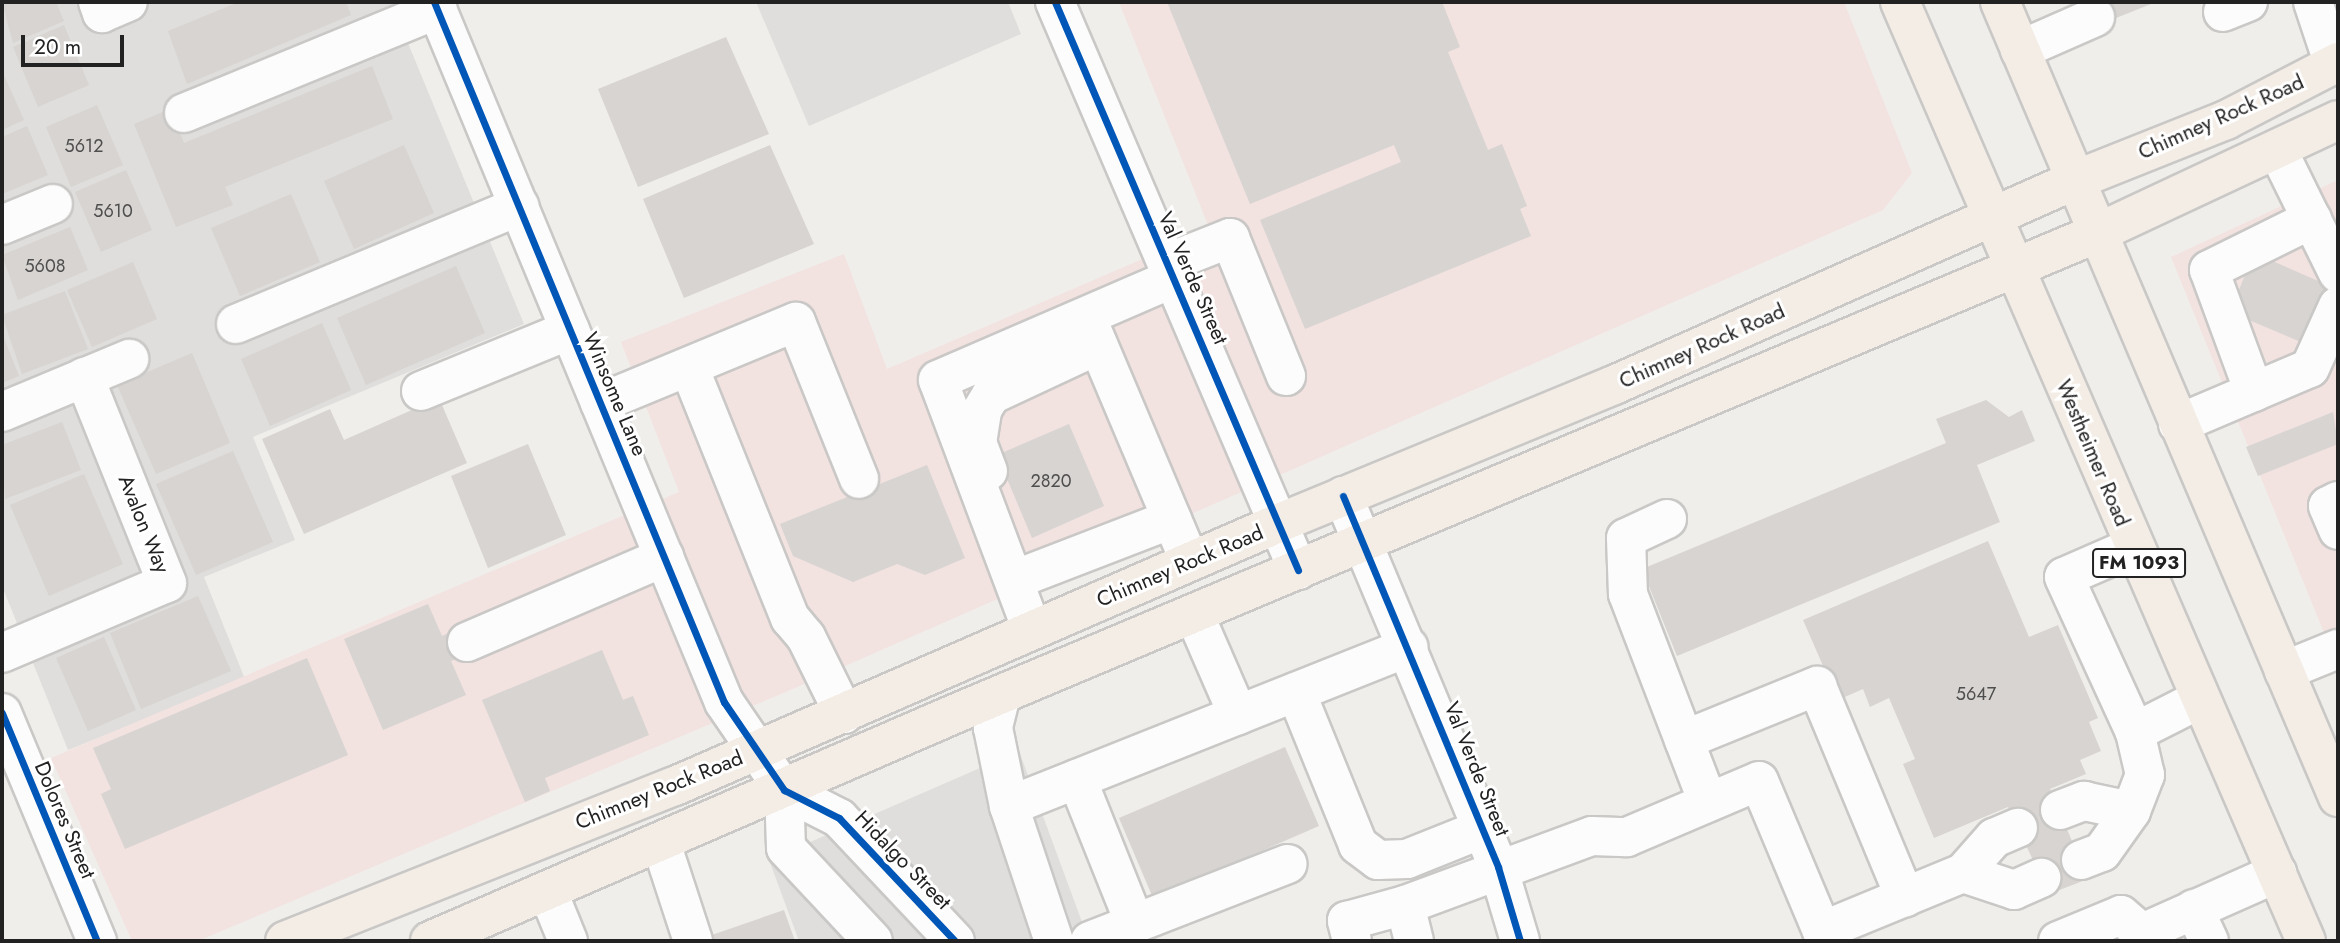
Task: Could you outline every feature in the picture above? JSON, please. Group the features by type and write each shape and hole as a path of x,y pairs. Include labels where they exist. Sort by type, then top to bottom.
{"main road":[{"name":"Westheimer Road","path":"1900,2 2198,700 2306,941"},
{"path":"2000,2 2095,234 2338,797"},
{"name":"Chimney Rock Road","path":"285,941 844,714 1032,629 1279,523 1614,385 2073,181 2226,120 2337,67"},
{"path":"430,941 1001,695 1195,616 1363,541 2013,265 2095,234 2278,151 2338,120"}],"street":[{"path":"98,2 102,13 128,2"},
{"name":"Val Verde Street","path":"1055,2 1298,570"},
{"path":"2313,2 2337,67"},
{"path":"184,113 436,5"},
{"name":"Winsome Lane","path":"436,5 724,702 783,790"},
{"path":"2020,50 2095,18"},
{"path":"2278,151 2338,273"},
{"path":"2,225 53,204"},
{"path":"236,324 519,206"},
{"path":"2254,392 2209,270 2312,219"},
{"path":"1014,580 1023,559 977,443 982,410 991,395 1092,330 1170,270 1230,237 1286,376"},
{"path":"2178,424 2310,368 2338,306"},
{"path":"600,403 796,322 859,479"},
{"path":"421,391 570,330"},
{"path":"1092,330 1190,562"},
{"path":"1032,629 938,380 1092,330"},
{"path":"2,412 129,359"},
{"path":"689,367 790,618 806,637 844,714"},
{"name":"Avalon Way","path":"2,653 167,583 84,377"},
{"name":"Val Verde Street","path":"1343,496 1498,867 1520,941"},
{"path":"2338,501 2328,506 2338,530"},
{"path":"1014,580 1172,519"},
{"path":"1667,519 1626,538 1628,594 1708,802"},
{"path":"2081,860 2102,852 2131,811 2145,775 2135,732 2064,576 2133,547"},
{"path":"467,642 664,557"},
{"path":"1195,616 1238,715"},
{"path":"1009,806 1408,647"},
{"path":"2284,671 2338,649"},
{"path":"1684,740 1817,686 1905,897"},
{"path":"1296,692 1358,845 1378,860 1407,859 1482,829"},
{"path":"1001,695 993,728 1009,806 1054,941"},
{"path":"2135,732 2198,700"},
{"name":"Dolores Street","path":"4,723 97,941"},
{"path":"1077,779 1135,924"},
{"path":"1352,941 1347,921 1405,905 1498,867 1592,836 1627,837 1759,781 1822,931 1963,873 1994,838 2018,828"},
{"path":"783,790 786,848 873,941"},
{"name":"Hidalgo Street","path":"783,790 838,818 955,941"},
{"path":"2060,810 2084,801 2131,811"},
{"path":"661,843 693,941"},
{"path":"1090,941 1288,864"},
{"path":"1963,873 2014,890 2041,878"},
{"path":"2058,941 2121,915 2142,933 2202,925 2277,873"},
{"path":"548,892 568,941"},
{"path":"1405,905 1414,941"}],"shaded area":[{"path":"2,2 391,2 524,324 253,437 295,540 204,577 245,679 68,750 2,586"},
{"path":"756,2 1008,2 1021,34 809,126"},
{"path":"1119,2 1844,2 1912,173 1883,210 788,691 198,941 132,941 51,758 679,492 621,342 844,254 887,369 1210,230"},
{"path":"2338,180 2338,667 2171,257"},
{"path":"1019,751 1089,941 799,941 769,860"}],"building":[{"path":"2,2 56,2 64,21 13,43"},
{"path":"239,2 346,2 351,15 187,84 168,31"},
{"path":"1167,2 1442,2 1460,47 1448,52 1488,150 1502,144 1527,206 1520,209 1531,236 1305,329 1260,220 1401,162 1394,145 1250,204"},
{"path":"2103,2 2156,2 2111,20"},
{"path":"64,25 89,85 38,107 13,47"},
{"path":"726,37 769,134 638,187 598,89"},
{"path":"372,66 393,119 225,187 233,205 176,227 134,124 170,109 184,143"},
{"path":"4,75 24,120 2,130 2,76"},
{"path":"97,105 123,165 71,187 46,127"},
{"path":"27,126 48,175 2,194 2,137"},
{"path":"404,145 434,213 354,249 324,181"},
{"path":"770,145 814,244 684,298 643,199"},
{"path":"126,170 152,230 101,252 75,192"},
{"path":"291,194 320,262 240,296 211,228"},
{"path":"70,227 88,270 18,300 2,255"},
{"path":"2254,253 2332,287 2308,345 2230,312"},
{"path":"133,262 157,319 92,347 67,290"},
{"path":"456,266 485,333 366,385 337,318"},
{"path":"65,291 88,349 22,374 2,315"},
{"path":"322,323 351,390 270,426 241,359"},
{"path":"2,333 19,376 2,383"},
{"path":"192,353 230,443 156,474 117,385"},
{"path":"439,398 467,463 304,534 262,439 330,409 344,440"},
{"path":"1986,400 2009,417 2022,410 2035,441 1977,465 2000,522 1677,656 1642,569 1946,443 1936,419"},
{"path":"2333,412 2338,444 2258,476 2246,447"},
{"path":"62,422 81,470 5,499 2,445"},
{"path":"1069,424 1104,506 1032,538 997,455"},
{"path":"528,444 566,535 488,568 451,476"},
{"path":"233,451 273,542 196,575 156,484"},
{"path":"927,465 965,558 925,575 897,564 853,582 793,556 780,524"},
{"path":"84,474 123,564 49,596 10,505"},
{"path":"1988,541 2029,637 2058,625 2098,718 2089,722 2101,751 2080,760 2086,774 2050,789 2088,879 2049,894 2008,807 1934,838 1903,764 1915,759 1889,698 1870,707 1863,689 1838,700 1803,620"},
{"path":"198,596 231,671 141,709 110,633"},
{"path":"428,604 442,636 453,631 464,656 451,661 466,695 383,730 344,639"},
{"path":"104,637 136,710 88,731 56,658"},
{"path":"602,650 623,700 633,696 649,735 545,778 550,791 525,802 482,700"},
{"path":"307,658 348,755 125,849 101,794 111,789 93,748"},
{"path":"1285,747 1319,826 1153,898 1119,818"},
{"path":"784,910 795,941 708,941 706,937"}],"cycle path":[{"path":"434,2 724,702 784,790 839,818 955,941"},
{"path":"1055,2 1298,570"},
{"path":"1343,496 1498,867 1520,941"},
{"path":"2,713 97,941"}]}
